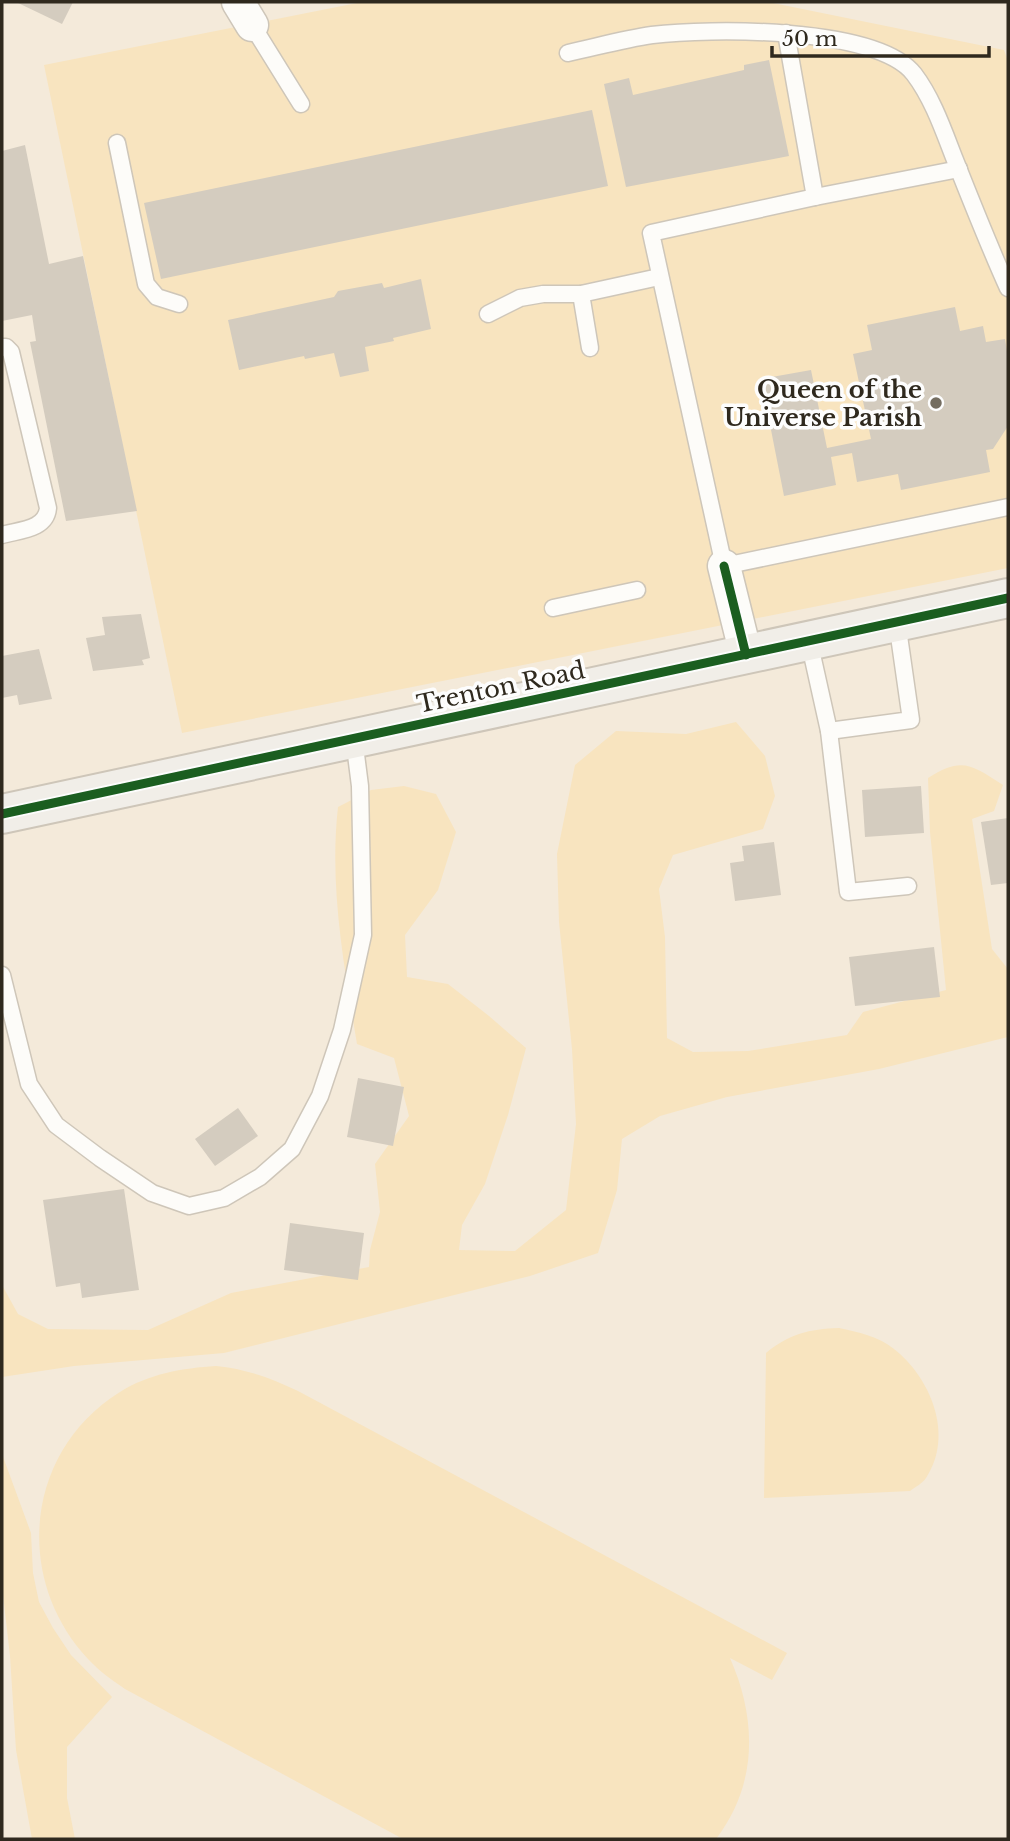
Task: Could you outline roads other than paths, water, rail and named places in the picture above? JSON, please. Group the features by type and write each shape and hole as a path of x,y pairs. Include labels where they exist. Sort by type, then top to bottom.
{"main road":[{"name":"Trenton Road","path":"2,814 1008,598"}],"street":[{"path":"724,566 746,654"}],"lane":[{"path":"245,13 302,104"},
{"path":"568,53 649,35 688,32 786,33 850,44 887,54 913,73 938,118 1008,288"},
{"path":"786,33 815,197"},
{"path":"117,143 146,284 157,297 179,304"},
{"path":"959,169 651,233 724,566 1008,507"},
{"path":"488,314 520,298 543,294 581,294 659,277"},
{"path":"581,294 590,348"},
{"path":"2,347 6,347 10,352 48,508 47,517 41,524 2,535"},
{"path":"553,608 637,590"},
{"path":"829,731 911,720 897,622"},
{"path":"809,641 829,731 848,892 908,886"},
{"path":"2,975 29,1084 56,1125 152,1193 188,1206 224,1198 260,1177 292,1149 320,1096 342,1030 363,935 360,786 354,739"}],"place":[{"name":"Queen of the Universe Parish","path":"936,403"}]}
